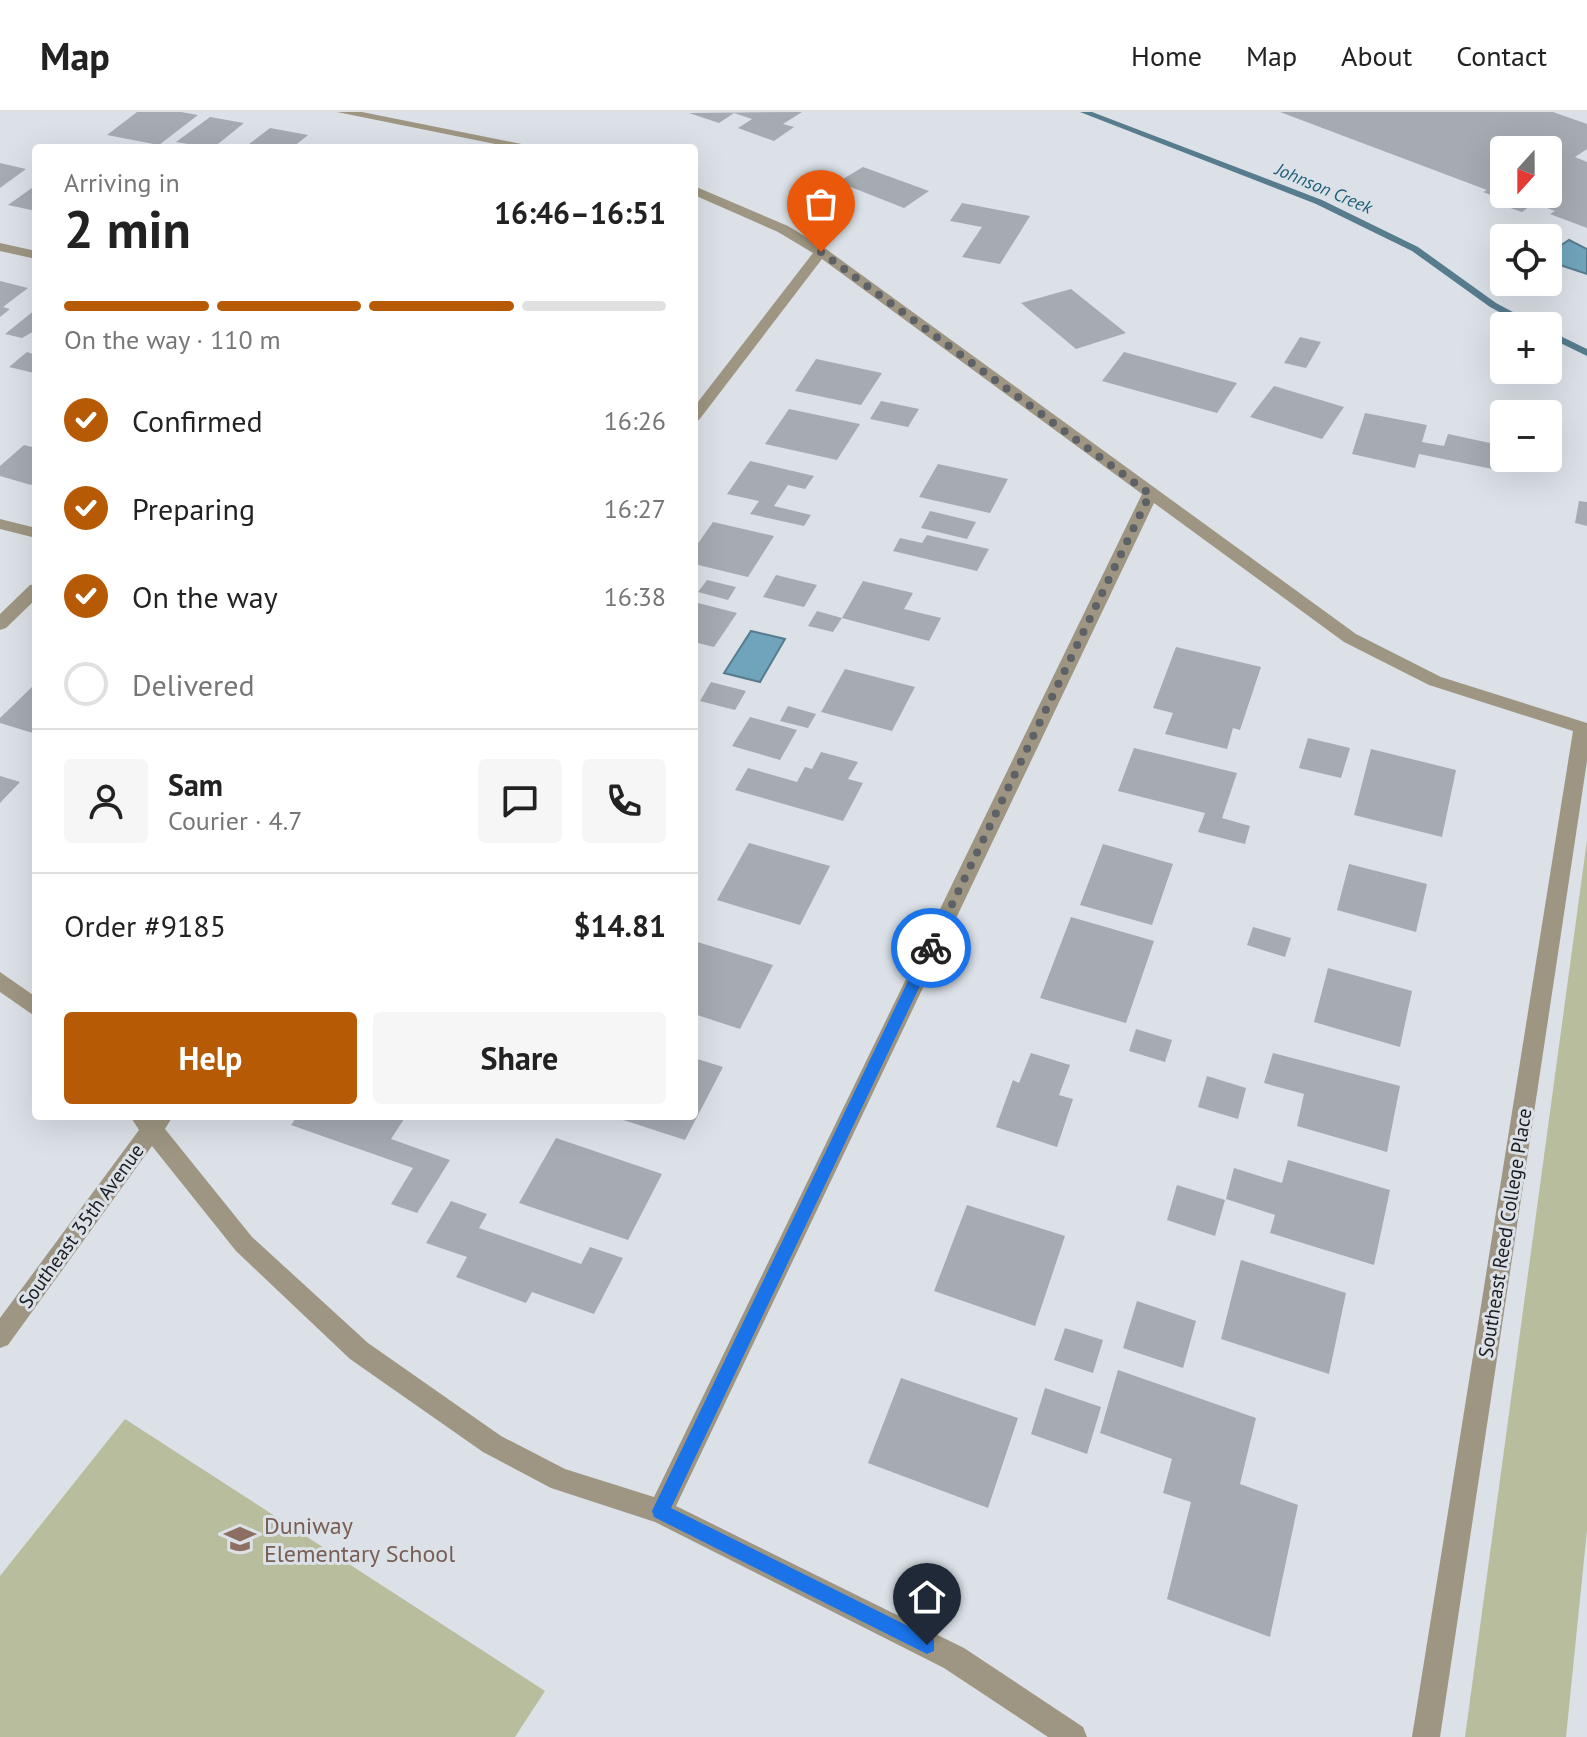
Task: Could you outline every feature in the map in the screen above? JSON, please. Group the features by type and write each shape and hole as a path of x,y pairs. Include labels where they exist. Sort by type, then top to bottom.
{"street":[{"path":"343,112 498,144"},
{"path":"698,192 783,229 821,252 1308,610 1363,645 1435,681 1585,729"},
{"path":"0,247 32,254"},
{"path":"698,412 821,252"},
{"path":"660,1511 1150,494"},
{"path":"0,524 32,532"},
{"path":"0,624 32,593"},
{"name":"Southeast Reed College Place","path":"1426,1737 1585,729"},
{"path":"0,980 32,1006"},
{"path":"152,1120 244,1244 359,1351 492,1444 560,1479 660,1511 954,1658 1073,1737"},
{"name":"Southeast 35th Avenue","path":"0,1337 152,1120"}],"green space":[{"path":"1587,840 1587,1530 1566,1737 1465,1737"},
{"path":"125,1419 545,1691 515,1737 0,1737 0,1576"}],"water":[{"path":"1569,240 1587,249 1587,274 1562,266 1562,245"},
{"path":"751,631 785,639 760,682 724,673"}],"building":[{"path":"137,112 198,115 160,144 107,135"},
{"path":"802,112 783,124 794,127 774,141 738,128 752,119 734,113 719,123 689,113"},
{"path":"1280,112 1553,112 1587,124 1587,149 1575,157 1587,162 1587,228 1550,214 1555,211 1547,208 1562,208 1562,136 1490,136 1490,195 1483,192 1487,190"},
{"path":"210,117 244,123 218,144 176,142"},
{"path":"270,128 308,135 297,144 249,144"},
{"path":"0,163 26,169 0,188"},
{"path":"863,167 929,191 904,208 838,182"},
{"path":"32,188 32,210 8,205"},
{"path":"962,203 1030,216 1000,264 962,257 982,227 950,221"},
{"path":"0,281 28,288 3,307 10,309 0,317"},
{"path":"1071,289 1126,333 1076,349 1021,303"},
{"path":"32,312 32,332 22,338 5,334"},
{"path":"1300,337 1321,342 1306,368 1284,363"},
{"path":"27,352 32,354 32,373 9,367"},
{"path":"1124,352 1237,383 1217,413 1102,381"},
{"path":"816,359 882,373 861,405 795,391"},
{"path":"1274,386 1344,407 1322,439 1250,417"},
{"path":"881,401 919,409 908,427 870,419"},
{"path":"789,409 860,424 837,460 765,444"},
{"path":"1365,413 1427,425 1422,442 1444,446 1448,434 1490,443 1490,469 1419,454 1415,468 1352,454"},
{"path":"24,445 32,447 31,485 0,476 0,466"},
{"path":"750,461 814,476 805,489 788,485 774,506 811,515 804,526 750,514 759,501 727,494"},
{"path":"938,464 1008,479 990,513 919,497"},
{"path":"1579,501 1587,502 1587,526 1575,523"},
{"path":"930,511 976,522 967,539 921,528"},
{"path":"713,522 774,536 748,577 698,565 698,543"},
{"path":"927,535 989,549 977,571 893,551 900,538 922,543"},
{"path":"776,575 817,585 804,607 763,597"},
{"path":"707,580 736,587 728,600 698,592"},
{"path":"863,581 913,593 904,609 941,618 929,641 842,618"},
{"path":"698,603 737,613 714,647 698,643"},
{"path":"817,611 842,618 833,632 808,626"},
{"path":"1176,647 1261,667 1240,730 1233,728 1227,749 1165,734 1173,713 1153,708"},
{"path":"845,669 915,687 892,731 821,712"},
{"path":"711,682 746,691 735,710 700,701"},
{"path":"32,687 32,733 0,723 0,718"},
{"path":"788,706 816,714 808,728 780,721"},
{"path":"750,717 797,730 780,760 732,746"},
{"path":"1308,738 1350,748 1341,778 1299,768"},
{"path":"1134,748 1237,773 1222,818 1250,826 1245,844 1198,832 1205,813 1118,791"},
{"path":"1371,749 1456,770 1442,837 1354,815"},
{"path":"821,752 858,762 848,779 863,783 843,821 735,790 748,768 797,782 805,767 812,769"},
{"path":"0,776 20,782 0,803"},
{"path":"749,843 830,866 800,925 717,900"},
{"path":"1103,844 1173,864 1152,925 1080,905"},
{"path":"1349,864 1427,884 1416,932 1337,910"},
{"path":"1071,917 1154,941 1126,1023 1040,998"},
{"path":"1253,927 1291,938 1285,957 1247,945"},
{"path":"698,942 773,965 740,1029 698,1015"},
{"path":"1328,968 1412,991 1400,1047 1314,1022"},
{"path":"1136,1029 1172,1040 1165,1062 1129,1051"},
{"path":"1031,1053 1070,1065 1059,1095 1073,1099 1057,1147 996,1127 1013,1080 1019,1083"},
{"path":"1273,1053 1400,1086 1387,1152 1297,1126 1304,1094 1264,1083"},
{"path":"698,1059 723,1067 698,1115"},
{"path":"1207,1076 1246,1088 1238,1119 1198,1107"},
{"path":"294,1120 403,1120 391,1139 450,1160 417,1213 391,1204 413,1168 291,1125"},
{"path":"623,1120 695,1120 685,1140"},
{"path":"556,1138 662,1174 628,1240 519,1203"},
{"path":"1288,1160 1390,1190 1374,1265 1270,1233 1275,1215 1226,1199 1234,1168 1282,1183"},
{"path":"1177,1185 1225,1200 1215,1236 1167,1220"},
{"path":"451,1201 487,1214 479,1228 581,1264 590,1247 623,1258 594,1314 532,1292 526,1303 456,1277 467,1257 426,1243"},
{"path":"967,1205 1065,1236 1035,1326 934,1291"},
{"path":"1241,1260 1346,1293 1329,1374 1221,1339"},
{"path":"1137,1301 1196,1321 1183,1368 1123,1348"},
{"path":"1065,1328 1103,1340 1093,1373 1054,1360"},
{"path":"1118,1370 1256,1418 1240,1484 1298,1505 1270,1637 1167,1599 1191,1502 1163,1493 1172,1459 1100,1433"},
{"path":"901,1378 1018,1418 988,1508 868,1463"},
{"path":"1045,1388 1101,1407 1087,1454 1031,1434"}],"waterway":[{"name":"Johnson Creek","path":"1084,112 1319,202 1415,249 1507,312"},
{"name":"Johnson Creek","path":"1562,340 1587,353"}],"way so far":[{"path":"821,252 1150,494 931,948"}],"place":[{"name":"Duniway Elementary School","path":"240,1539"}],"route":[{"path":"927,1645 660,1511 931,948"}]}
